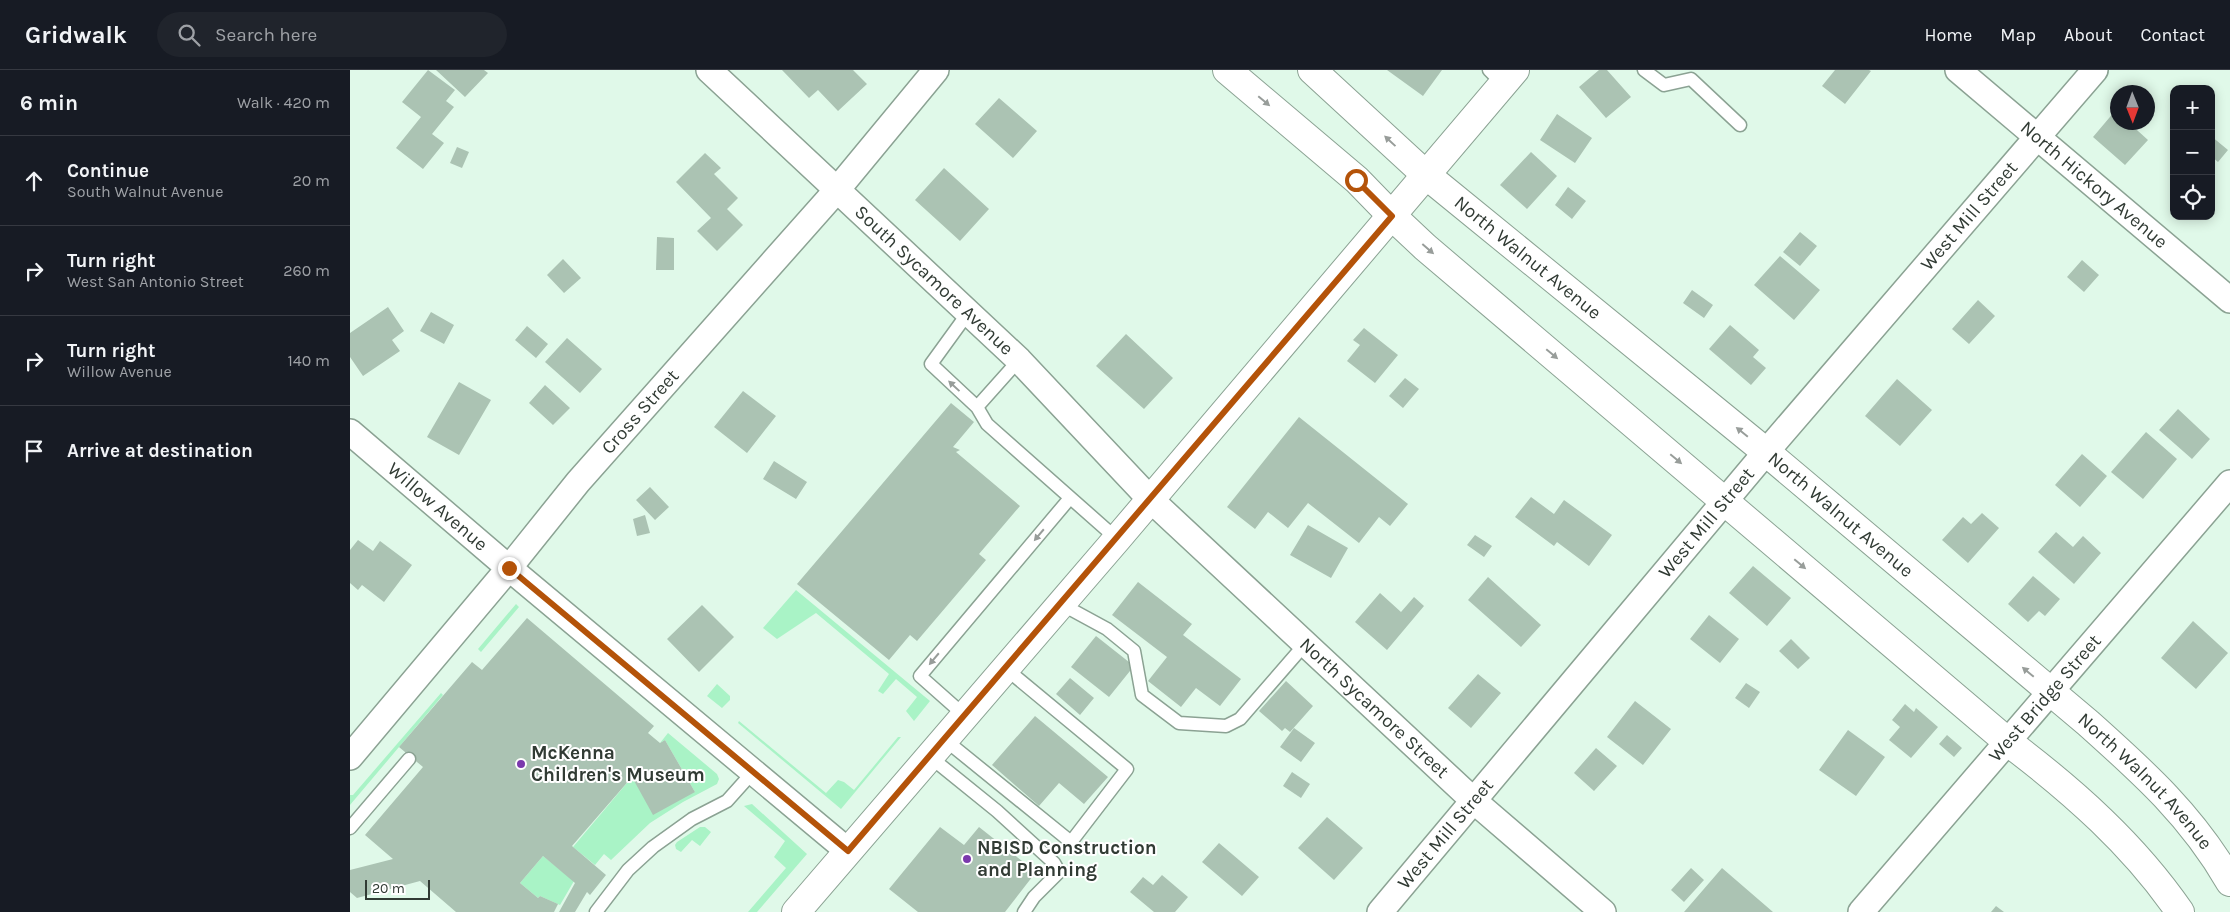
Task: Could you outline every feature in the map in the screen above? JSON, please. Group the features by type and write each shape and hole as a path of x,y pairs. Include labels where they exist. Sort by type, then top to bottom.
{"main road":[{"path":"1226,70 1356,180 1392,216 2008,742 2044,769 2123,840 2165,890 2180,912"},
{"name":"North Walnut Avenue","path":"1317,72 1425,174 1766,452 2051,691 2133,764 2183,813 2218,861 2230,882"},
{"path":"796,912 1392,216 1502,75"}],"street":[{"name":"South Sycamore Avenue","path":"709,70 1019,360 1150,499"},
{"name":"Cross Street","path":"350,757 509,568 578,482 836,190 936,70"},
{"name":"North Hickory Avenue","path":"1958,70 2230,300"},
{"name":"West Mill Street","path":"1380,912 1725,500 2096,70"},
{"name":"Willow Avenue","path":"350,432 509,568 848,851"},
{"name":"West Bridge Street","path":"1861,912 2230,483"},
{"name":"North Sycamore Street","path":"1150,499 1306,642 1474,801 1603,912"}],"lane":[{"path":"1644,70 1664,85 1691,79 1740,125"},
{"path":"968,313 931,364 977,408 987,424 1116,539"},
{"path":"977,408 1019,360"},
{"path":"964,715 920,676 1070,498"},
{"path":"1061,604 1107,629 1134,651 1142,695 1179,723 1226,726 1240,719 1306,642"},
{"path":"936,748 1071,842 1127,769 1005,668"},
{"path":"936,748 997,811 1054,863 1058,872 1034,897 1024,912"},
{"path":"350,828 409,759"},
{"path":"596,912 628,870 653,846 692,819 727,801 753,772"}],"green space":[{"path":"796,590 930,701 914,721 906,711 917,697 896,679 883,694 878,691 889,674 816,613 777,639 763,628"},
{"path":"516,604 519,607 481,652 478,649"},
{"path":"717,684 730,696 730,700 722,708 707,696"},
{"path":"441,693 443,695 350,805 350,795 353,795"},
{"path":"739,721 826,793 838,780 854,790 898,737 901,737 841,809 738,723"},
{"path":"668,733 717,774 719,779 717,784 683,802 650,823 611,860 604,854 595,865 573,847 632,777 695,792 665,740 660,743"},
{"path":"752,804 807,854 757,912 748,912 786,868 774,857 785,841 744,806"},
{"path":"700,827 705,827 711,832 700,846 692,840 681,852 676,849 675,845 677,842"},
{"path":"543,856 574,881 560,905 540,896 538,898 520,883"}],"building":[{"path":"428,70 455,90 446,101 454,107 432,134 444,143 423,169 396,148 421,117 402,102"},
{"path":"436,70 484,70 488,73 465,97"},
{"path":"782,70 853,70 867,84 838,111 818,90 809,98"},
{"path":"1387,70 1442,70 1423,96"},
{"path":"1599,70 1607,70 1631,97 1606,118 1579,87"},
{"path":"1835,70 1871,71 1845,104 1822,86"},
{"path":"999,98 1037,131 1013,158 975,124"},
{"path":"1557,114 1592,138 1575,163 1540,140"},
{"path":"2110,117 2110,130 2137,130 2148,140 2125,165 2093,137"},
{"path":"2215,139 2228,150 2218,162 2215,159"},
{"path":"457,147 469,152 462,168 450,163"},
{"path":"1531,152 1557,176 1527,209 1500,185"},
{"path":"705,153 721,168 714,174 738,198 727,209 743,225 717,251 697,231 711,218 676,182"},
{"path":"944,168 989,209 960,241 915,200"},
{"path":"1568,187 1586,201 1572,219 1555,205"},
{"path":"1800,232 1817,246 1800,266 1783,252"},
{"path":"657,237 674,238 674,270 656,270"},
{"path":"1780,256 1820,290 1794,320 1754,285"},
{"path":"563,259 581,278 564,293 547,275"},
{"path":"2082,260 2099,275 2084,292 2067,277"},
{"path":"1692,290 1713,305 1704,318 1683,303"},
{"path":"1978,300 1995,316 1969,344 1952,329"},
{"path":"388,307 404,331 392,340 400,351 363,376 350,357 350,333"},
{"path":"431,312 454,325 444,344 420,331"},
{"path":"1730,325 1759,350 1753,357 1766,368 1751,385 1709,349"},
{"path":"527,326 548,344 536,358 515,340"},
{"path":"1364,328 1398,355 1375,383 1347,361 1360,345 1353,340"},
{"path":"1126,334 1173,378 1144,409 1096,366"},
{"path":"567,338 602,369 580,393 545,362"},
{"path":"1405,378 1419,389 1403,408 1389,396"},
{"path":"1897,379 1932,410 1900,446 1865,416"},
{"path":"459,382 491,400 459,455 427,437"},
{"path":"545,385 570,408 553,425 529,403"},
{"path":"743,391 776,416 747,453 714,427"},
{"path":"951,403 974,422 953,447 960,450 956,452 1020,506 979,554 986,560 917,641 910,635 889,660 797,584"},
{"path":"2178,409 2210,439 2192,459 2159,430"},
{"path":"1299,417 1408,504 1390,526 1379,517 1359,543 1308,503 1288,528 1268,512 1255,529 1227,507"},
{"path":"2146,432 2177,459 2143,499 2111,472"},
{"path":"2082,454 2107,476 2080,507 2055,485"},
{"path":"774,461 807,482 796,499 763,479"},
{"path":"650,487 669,507 655,520 636,500"},
{"path":"1531,497 1554,514 1564,500 1612,535 1589,566 1557,542 1554,546 1515,517"},
{"path":"1982,513 1999,528 1968,563 1942,540 1963,517 1971,524"},
{"path":"645,515 650,533 637,536 633,519"},
{"path":"1308,525 1348,548 1331,578 1290,555"},
{"path":"2056,532 2073,547 2083,536 2101,553 2074,584 2038,552"},
{"path":"1475,535 1492,546 1484,557 1467,545"},
{"path":"358,540 373,551 380,541 412,565 384,602 362,585 358,590 350,583 350,550"},
{"path":"1753,566 1791,598 1767,626 1729,593"},
{"path":"2033,576 2060,599 2045,616 2039,611 2028,622 2008,604"},
{"path":"1488,577 1541,625 1521,647 1468,600"},
{"path":"1138,582 1192,624 1183,635 1241,679 1220,706 1196,688 1181,707 1148,681 1167,657 1112,615"},
{"path":"1380,593 1401,612 1414,597 1424,606 1387,650 1355,622"},
{"path":"702,605 734,637 699,672 667,639"},
{"path":"1709,615 1739,639 1720,663 1690,639"},
{"name":"McKenna Children's Museum","path":"527,618 654,726 648,733 660,743 665,740 695,792 653,815 632,777 572,846 606,875 590,895 587,892 575,912 559,912 575,883 543,856 520,883 538,898 540,896 558,904 554,912 456,912 420,881 357,898 350,892 350,870 393,859 365,835 423,767 399,747 472,662 482,670"},
{"path":"2193,621 2228,653 2196,689 2161,658"},
{"path":"1096,636 1134,666 1109,697 1071,667"},
{"path":"1791,639 1810,658 1798,669 1779,651"},
{"path":"1478,674 1501,693 1471,728 1448,708"},
{"path":"1070,678 1094,698 1080,715 1056,694"},
{"path":"1286,681 1313,706 1290,732 1285,728 1282,731 1259,711"},
{"path":"1746,683 1760,692 1749,708 1735,698"},
{"path":"1635,701 1671,729 1643,765 1607,737"},
{"path":"1905,704 1914,712 1916,708 1938,727 1911,758 1889,740 1900,727 1892,720"},
{"path":"1035,716 1108,777 1084,804 1059,783 1039,806 992,765"},
{"path":"1294,728 1315,743 1301,762 1280,747"},
{"path":"1848,730 1885,757 1856,796 1819,770"},
{"path":"1947,735 1962,748 1954,757 1939,744"},
{"path":"1596,748 1617,766 1594,791 1574,773"},
{"path":"1292,772 1310,784 1301,798 1283,786"},
{"path":"1327,817 1363,848 1334,880 1298,848"},
{"name":"NBISD Construction and Planning","path":"940,827 964,845 979,827 1036,872 1005,912 918,912 889,889"},
{"path":"1219,843 1259,877 1242,896 1202,862"},
{"path":"1691,868 1704,880 1684,902 1671,890"},
{"path":"1722,868 1773,912 1684,912"},
{"path":"1162,875 1188,897 1175,912 1154,912 1130,892 1143,877 1153,885"},
{"path":"1996,906 2004,912 1991,912"}],"place":[{"name":"McKenna Children's Museum","path":"521,764"},
{"name":"NBISD Construction and Planning","path":"967,859"}],"route":[{"path":"509,568 848,851 1392,216 1356,180"}]}
